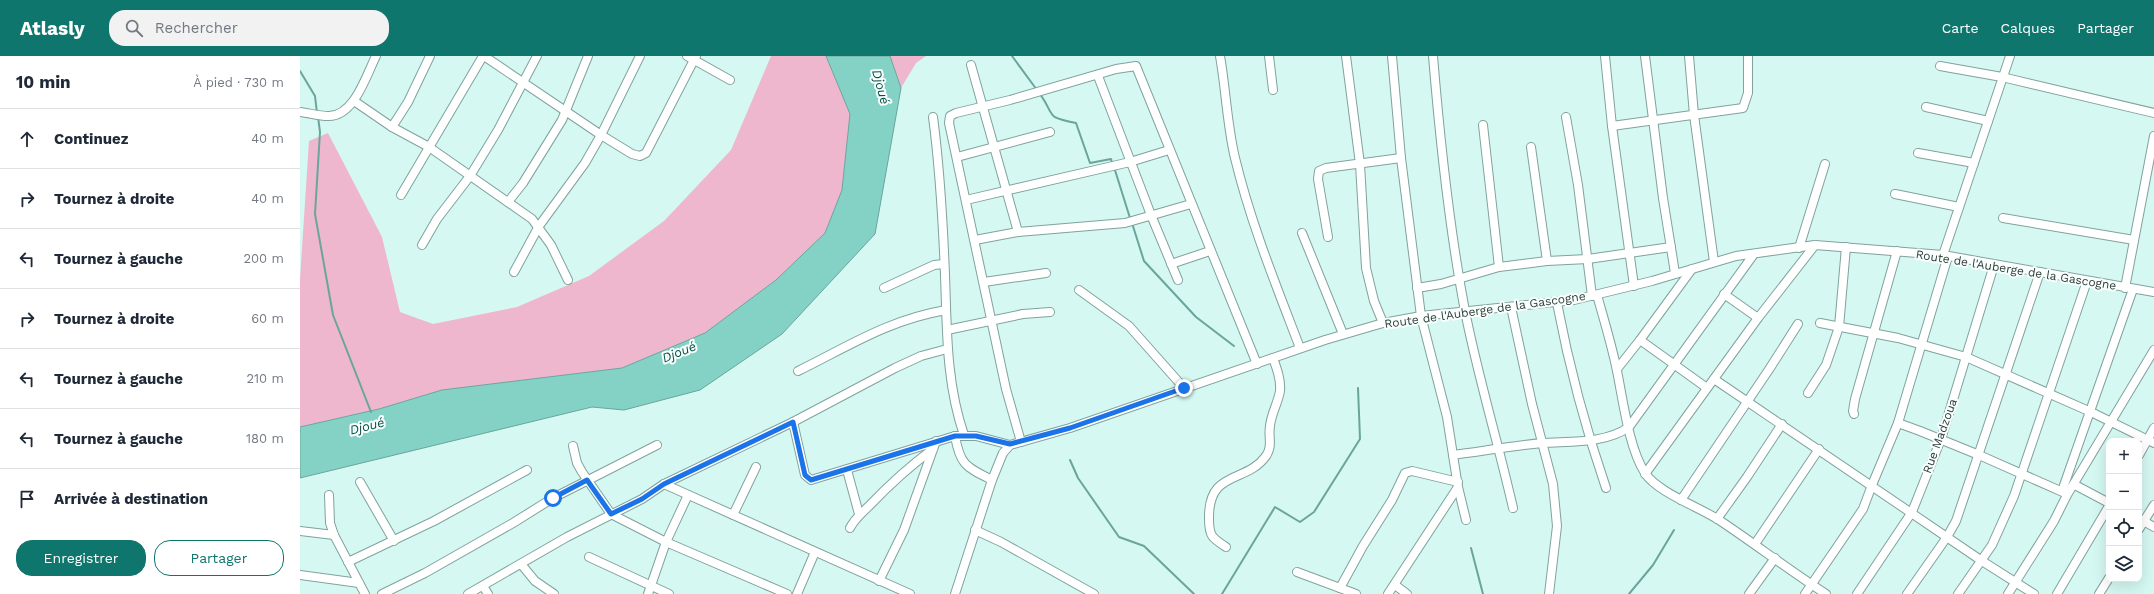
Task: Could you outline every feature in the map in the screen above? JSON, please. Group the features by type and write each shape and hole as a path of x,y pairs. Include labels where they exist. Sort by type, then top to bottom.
{"street":[{"path":"300,112 329,116 342,114 354,101 376,56"},
{"path":"392,127 408,102 430,56"},
{"path":"401,195 484,56 601,135 632,154 640,156 646,153 692,57 730,80"},
{"path":"422,245 452,196 470,176 498,130 537,56"},
{"path":"508,202 523,183 566,111 588,56"},
{"path":"514,272 539,226 565,192 601,135 640,56"},
{"path":"1220,56 1234,156 1250,215 1300,348"},
{"path":"1270,56 1273,90"},
{"path":"1346,56 1360,164 1366,268 1374,301 1383,323"},
{"path":"1392,56 1401,158 1421,316 1447,417 1458,485 1466,520"},
{"path":"1433,56 1438,126 1459,279 1465,312 1513,508"},
{"path":"1605,56 1612,126 1634,286"},
{"path":"1645,56 1652,120 1675,273"},
{"path":"1689,56 1694,115 1714,262"},
{"path":"1612,126 1743,108 1748,93 1748,56"},
{"path":"1805,594 1863,509 1898,424 1959,207 2010,56"},
{"path":"971,65 993,148 1018,232"},
{"path":"1020,442 1006,389 949,123 950,116 1098,76 1116,69 1136,66 1257,364"},
{"path":"1940,66 2002,77 2154,113"},
{"path":"1098,76 1130,162 1178,280"},
{"path":"354,101 392,127 429,147 508,202 539,226 551,245 568,280"},
{"path":"1926,107 1988,121"},
{"path":"933,117 938,155 947,349 953,399 964,435"},
{"path":"1566,117 1595,296 1617,369 1629,427 1637,456 1645,474 1652,481 1681,500 1717,519 1755,544 1826,594"},
{"path":"1483,125 1499,267"},
{"path":"957,157 1050,132"},
{"path":"2008,594 2054,521 2065,493 2091,412 2129,288 2134,240 2154,136"},
{"path":"1531,147 1547,261"},
{"path":"966,200 1006,192 1130,162 1169,150"},
{"path":"1918,153 1974,163"},
{"path":"1328,237 1318,179 1319,171 1326,168 1401,158"},
{"path":"1799,248 1824,164"},
{"path":"1895,194 1959,207"},
{"path":"975,240 1018,232 1125,223 1191,204"},
{"path":"2003,218 2134,240"},
{"path":"1302,233 1343,334"},
{"path":"1645,474 1758,318 1815,245"},
{"name":"Route de l'Auberge de la Gascogne","path":"1010,444 1070,428 1300,348 1383,323 1421,316 1558,303 1595,296 1634,286 1714,262 1754,254 1815,245 1946,255 1994,265 2154,292"},
{"path":"1417,288 1459,279 1499,267 1547,261 1588,259 1671,247"},
{"path":"1808,393 1826,365 1839,327 1846,247"},
{"path":"1171,264 1210,251"},
{"path":"1854,414 1854,406 1897,251"},
{"path":"1453,455 1543,443 1589,440 1621,433 1629,427 1754,254"},
{"path":"884,288 934,265 944,264"},
{"name":"Rue Madzoua","path":"1857,594 1912,512 1941,439 1994,265"},
{"path":"1617,369 1692,269"},
{"path":"1907,594 1947,537 1956,521 2040,272"},
{"path":"984,282 1046,273"},
{"path":"1958,594 1982,561 2002,524 2087,281"},
{"path":"1079,290 1129,326 1184,388"},
{"path":"1724,294 1758,318"},
{"path":"1558,303 1568,357 1589,440 1606,488"},
{"path":"1511,308 1553,484 1557,526 1549,594"},
{"path":"798,371 884,327 926,314 946,310"},
{"path":"947,330 1022,314 1050,312"},
{"path":"1681,500 1796,330 1798,324"},
{"path":"1820,324 1920,344 1966,358 2091,412 2151,441"},
{"path":"1640,340 1707,388"},
{"path":"468,594 611,514 642,499 664,484 793,422 895,368 921,356 947,349"},
{"path":"2065,493 2075,485 2154,350"},
{"path":"1226,547 1214,540 1210,534 1209,504 1215,491 1221,485 1230,478 1262,461 1268,454 1271,446 1270,422 1280,392 1274,358"},
{"path":"1714,379 1820,449 1982,561 2034,594"},
{"path":"793,422 806,478 811,480 934,445 955,436 976,436 1010,444 1003,453 992,480 955,594"},
{"path":"1717,519 1782,424"},
{"path":"1898,424 1941,439 2065,493"},
{"path":"2142,451 2151,441 2154,428"},
{"path":"955,436 961,460 968,468 992,480"},
{"path":"382,594 425,573 587,480 657,445"},
{"path":"850,528 859,514 934,445"},
{"path":"880,581 904,530 934,445"},
{"path":"573,446 577,463 611,514 666,542 787,594"},
{"path":"1755,544 1820,449"},
{"path":"733,515 756,468"},
{"path":"348,562 394,541 528,470"},
{"path":"847,470 859,514"},
{"path":"1340,588 1363,546 1392,500 1405,473 1416,471 1458,485"},
{"path":"360,482 394,541"},
{"path":"664,484 910,594"},
{"path":"1388,594 1458,485"},
{"path":"2075,485 2106,503"},
{"path":"329,495 330,523 334,536 365,594"},
{"path":"650,590 666,542 688,495"},
{"path":"2154,505 2142,520 2154,527"},
{"path":"2057,594 2106,510"},
{"path":"975,530 1001,542 1094,594"},
{"path":"300,532 334,536"},
{"path":"797,594 816,552"},
{"path":"589,557 650,590 668,594"},
{"path":"1749,594 1775,558"},
{"path":"521,564 535,581 554,594"},
{"path":"1297,572 1356,594"},
{"path":"300,575 359,583"},
{"path":"2099,594 2106,582"},
{"path":"1395,585 1407,594"},
{"path":"482,586 488,594"}],"shaded area":[{"path":"771,56 826,56 850,114 842,190 825,233 776,280 705,333 622,368 442,390 379,409 300,427 300,279 309,141 328,133 382,237 400,312 433,324 517,307 589,276 664,221 731,150"},
{"path":"890,56 926,56 916,63 901,88"}],"water":[{"name":"Djoué","path":"826,56 890,56 901,88 875,234 782,334 700,390 624,410 592,407 300,478 300,427 379,409 442,390 622,368 705,333 776,280 825,233 842,190 850,114"}],"waterway":[{"path":"1012,56 1037,90"},
{"path":"300,71 315,96 317,113"},
{"path":"1040,94 1055,117 1076,123 1090,163 1111,159 1112,163"},
{"name":"Djoué","path":"318,117 320,132 315,214 333,315 371,412"},
{"path":"1114,167 1130,218"},
{"path":"1132,223 1144,261 1196,317 1234,346"},
{"path":"1222,594 1275,507 1300,522 1314,512 1360,439 1358,388"},
{"path":"1070,460 1078,478 1119,537 1144,546 1194,594"},
{"path":"1629,594 1653,565 1674,530"},
{"path":"1471,548 1483,594"}],"route":[{"path":"553,498 587,480 611,514 642,499 664,484 793,422 805,475 808,480 811,480 847,470 901,451 955,436 976,436 1010,444 1070,428 1184,388"}]}
